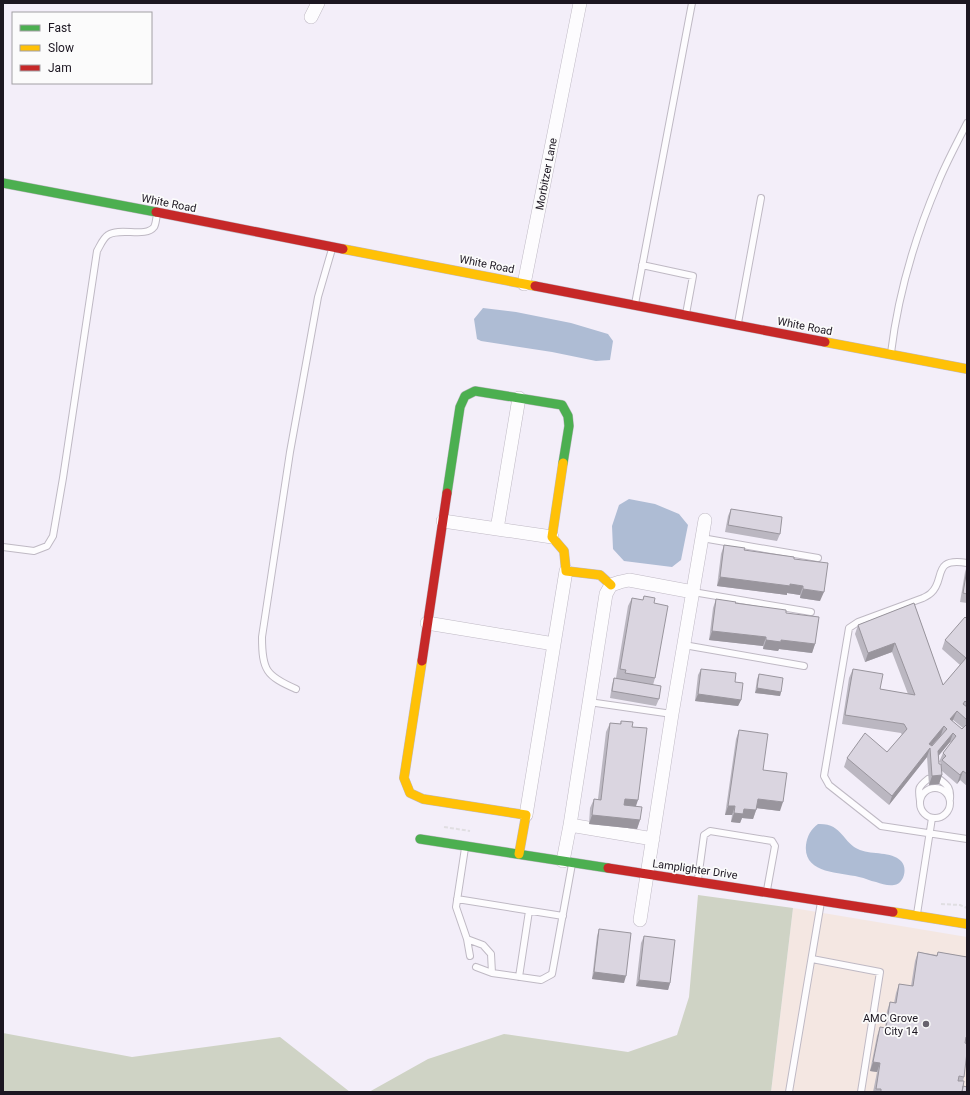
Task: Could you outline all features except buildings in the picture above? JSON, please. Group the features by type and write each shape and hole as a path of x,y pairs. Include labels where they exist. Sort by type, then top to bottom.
{"street":[{"path":"311,17 318,3"},
{"name":"Morbitzer Lane","path":"524,284 580,3"},
{"name":"White Road","path":"3,183 967,368"},
{"path":"526,815 423,799 410,793 404,778 460,407 465,396 475,391 562,405 568,416 570,426 552,537"},
{"path":"497,529 519,398"},
{"path":"640,920 704,520"},
{"path":"443,521 552,537 564,551 566,571 519,854"},
{"path":"566,571 600,575 610,585"},
{"path":"568,861 570,825 606,594 610,585 629,580 693,592"},
{"path":"427,623 554,644"},
{"path":"570,825 653,840"},
{"name":"Lamplighter Drive","path":"420,839 967,924"}],"lane":[{"path":"634,305 692,3"},
{"path":"891,354 894,329 913,250 938,182 967,123"},
{"path":"737,325 761,198"},
{"path":"3,547 34,551 47,546 53,536 64,471 96,250 106,236 115,231 150,231 154,227 158,213"},
{"path":"296,689 279,682 267,672 262,658 262,637 291,444 318,297 333,247"},
{"path":"642,265 693,276 686,315"},
{"path":"702,538 818,558"},
{"path":"967,563 957,561 947,564 940,570 932,593 923,598 858,622 849,628 824,776 829,785 881,826 967,839"},
{"path":"693,592 811,612"},
{"path":"684,645 804,666"},
{"path":"590,702 672,714"},
{"path":"928,779 920,785 918,790 920,803 923,813 932,818 937,818 946,814 949,810 951,791 948,786 938,778"},
{"path":"920,803 924,793 932,788 942,790 949,796 950,801"},
{"path":"917,916 932,818"},
{"path":"698,881 704,835 710,831 772,841 775,846 767,892"},
{"path":"466,846 456,907 468,939 470,956"},
{"path":"476,967 492,973 541,980 552,974 563,916 568,861"},
{"path":"457,899 563,916"},
{"path":"789,1092 822,902"},
{"path":"519,977 530,910"},
{"path":"468,939 483,944 491,954 492,973"},
{"path":"812,959 880,972 861,1092"}],"shaded area":[{"path":"698,895 793,908 771,1092 369,1092 428,1059 504,1034 628,1052 677,1035 689,997"},
{"path":"793,908 967,937 967,1092 771,1092"},
{"path":"3,1033 132,1057 280,1037 350,1092 3,1092"}],"water":[{"path":"483,308 516,312 571,323 608,334 613,341 610,360 596,361 552,352 481,341 477,339 474,319"},
{"path":"629,499 655,504 679,514 688,525 681,560 672,567 624,561 613,549 612,526 619,505"},
{"path":"818,824 833,827 838,830 849,843 860,850 887,854 897,858 901,861 904,868 904,875 900,882 897,884 887,885 861,877 816,867 810,862 806,845 810,833"}],"traffic: fast":[{"path":"3,183 156,212"},
{"path":"447,493 460,407 465,396 475,391 562,405 568,416 569,426 563,463"},
{"path":"420,839 608,868"}],"traffic: slow":[{"path":"343,249 535,286"},
{"path":"825,342 967,369"},
{"path":"563,463 552,537 564,551 566,571 600,575 611,585"},
{"path":"422,661 404,778 410,793 423,799 526,815 519,854"},
{"path":"893,912 967,924"}],"traffic: jam":[{"path":"156,212 343,249"},
{"path":"535,286 825,342"},
{"path":"422,661 447,493"},
{"path":"608,868 893,912"}],"place":[{"name":"AMC Grove City 14","path":"926,1024"}]}
